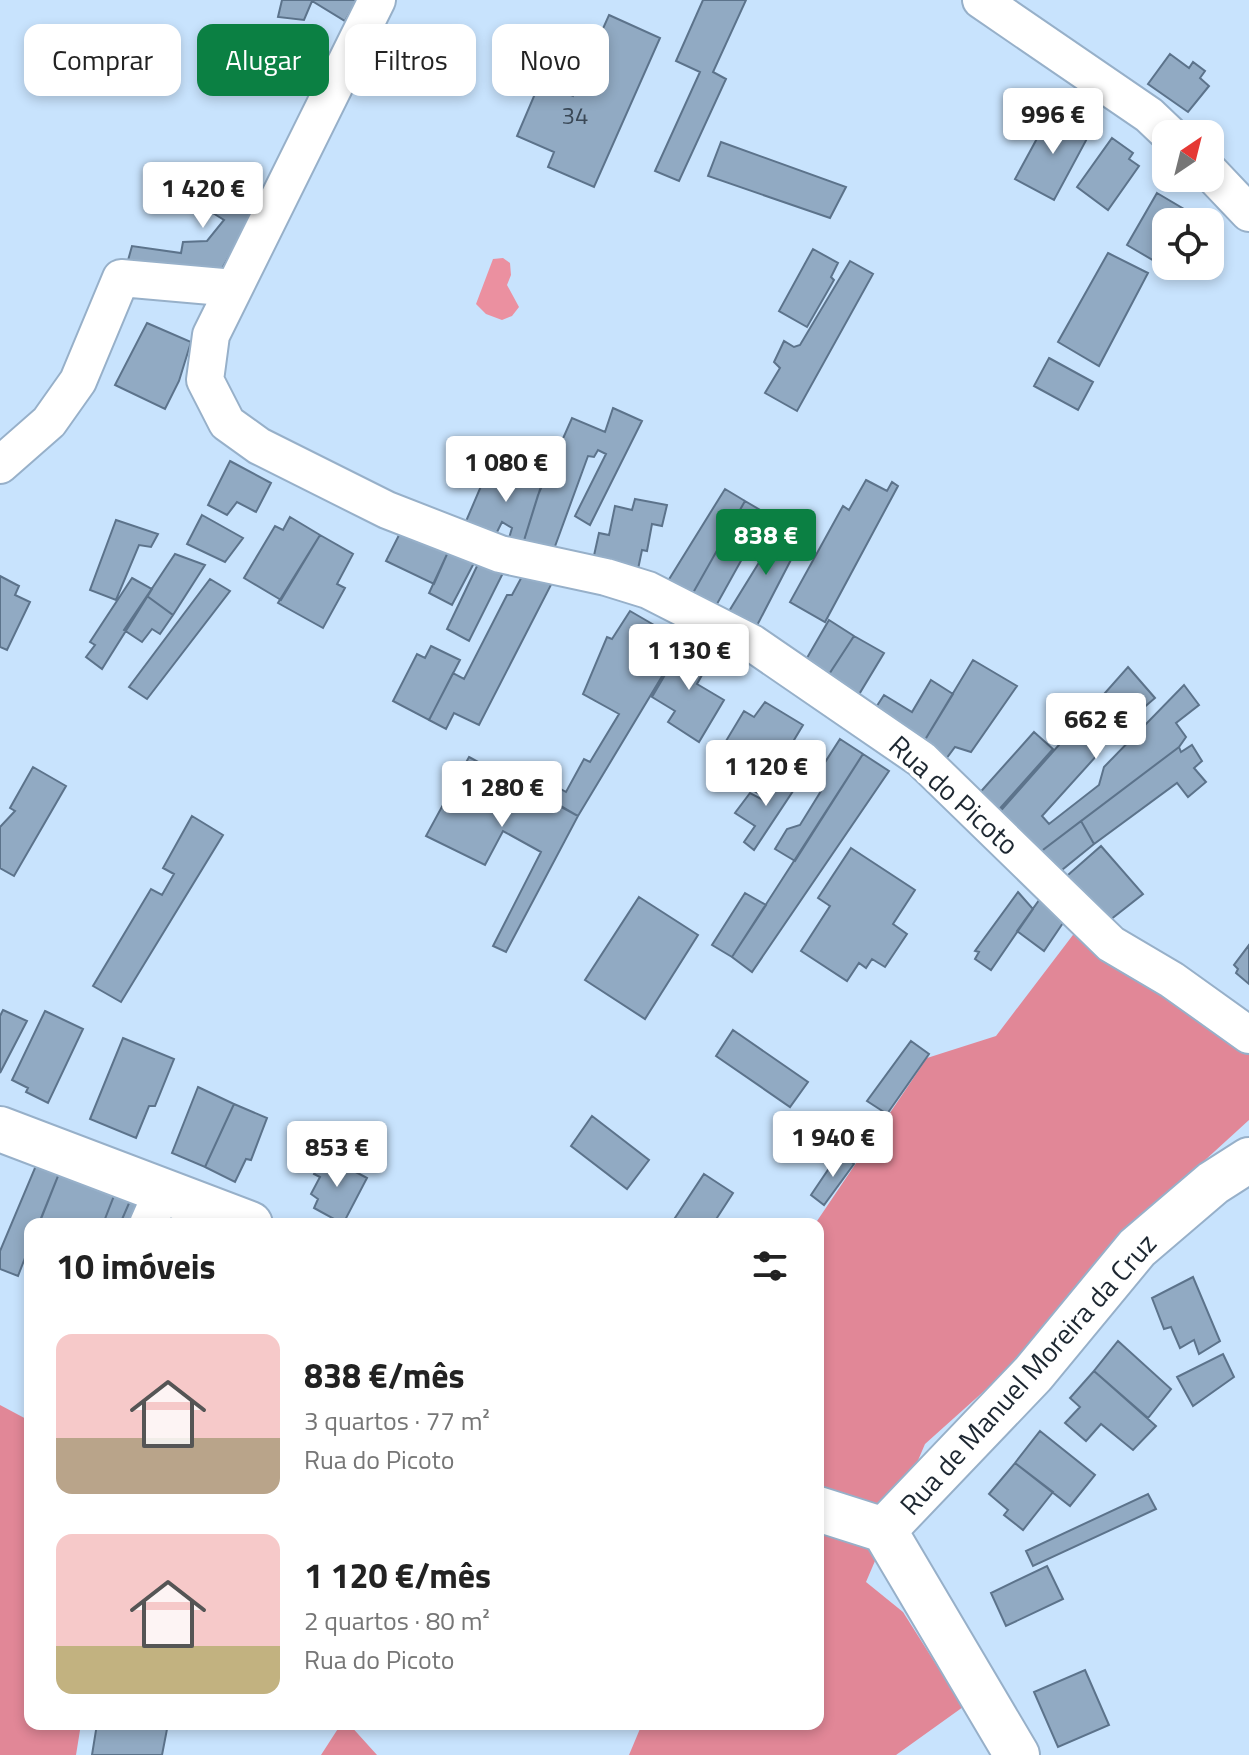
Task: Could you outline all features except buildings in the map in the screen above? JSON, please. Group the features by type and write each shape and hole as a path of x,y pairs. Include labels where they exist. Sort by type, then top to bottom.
{"street":[{"name":"Rua do Picoto","path":"377,0 342,64 211,335 205,380 227,423 304,471 387,510 500,554 606,577 648,590 752,643 921,759 1111,944 1172,980 1249,1035"},
{"path":"981,0 1154,120"},
{"path":"1224,187 1249,213"},
{"path":"0,465 49,422 78,381 121,278 234,288"},
{"path":"0,1129 156,1207 217,1218"},
{"name":"Rua de Manuel Moreira da Cruz","path":"884,1530 1033,1374 1137,1248 1213,1183 1249,1160"},
{"path":"824,1511 884,1530 1017,1755"}],"shaded area":[{"path":"503,258 510,263 511,275 507,285 519,307 512,316 502,320 486,314 476,304 493,259"},
{"path":"1079,927 1249,1048 1249,1120 1100,1256 1012,1366 925,1444 866,1582 903,1612 963,1707 896,1755 629,1755 639,1730 824,1730 824,1218 819,1218 927,1058 996,1036"},
{"path":"0,1405 24,1418 24,1730 80,1730 76,1755 0,1755"},
{"path":"337,1730 354,1730 377,1755 321,1755"}]}
